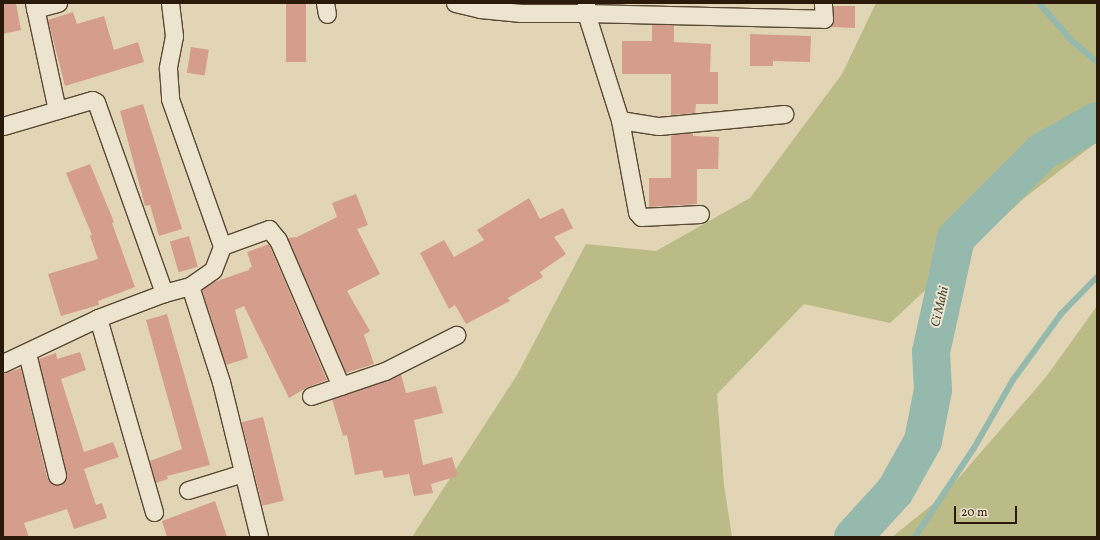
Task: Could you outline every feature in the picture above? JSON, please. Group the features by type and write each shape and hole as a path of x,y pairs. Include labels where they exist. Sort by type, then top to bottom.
{"street":[{"path":"57,110 34,6 58,3"},
{"path":"3,363 27,353 98,318 164,292 190,286 213,270 222,246 174,115 168,90 168,68 174,36 170,3"},
{"path":"455,3 480,9 521,13 586,8 824,19 824,3"},
{"path":"586,8 620,120 638,215 700,214"},
{"path":"3,126 92,100 100,106 164,292"},
{"path":"620,120 659,126 784,114"},
{"path":"222,246 264,229 274,233 341,386"},
{"path":"190,286 221,382 258,537"},
{"path":"98,318 154,512"},
{"path":"311,396 385,371 456,335"},
{"path":"27,353 57,475"},
{"path":"188,490 243,473"}],"green space":[{"path":"876,3 1097,3 1097,142 1023,199 890,323 804,304 717,394 724,485 732,537 412,537 517,375 586,244 656,251 750,198 842,74"},
{"path":"1097,306 1097,537 892,537 943,496 1046,377"}],"building":[{"path":"3,3 16,3 21,30 3,34"},
{"path":"286,3 306,3 306,62 286,62"},
{"path":"833,6 855,6 855,28 831,27 834,19"},
{"path":"73,12 77,24 104,16 114,50 138,42 144,62 65,86 48,20"},
{"path":"652,25 674,25 674,42 711,44 710,72 718,72 718,104 696,104 695,113 671,115 671,74 622,74 622,41 652,41"},
{"path":"750,34 811,36 810,62 773,61 773,66 750,66"},
{"path":"191,47 209,50 205,75 187,73"},
{"path":"143,104 182,229 159,236 150,205 145,206 120,111"},
{"path":"693,133 693,136 719,137 718,169 697,169 697,204 649,207 649,178 671,178 671,135"},
{"path":"90,164 114,222 112,223 135,287 98,301 99,305 61,316 48,274 98,259 90,236 92,235 66,173"},
{"path":"356,194 368,225 357,229 380,274 347,291 370,331 364,335 374,364 346,373 288,238 297,237 337,217 332,203"},
{"path":"529,198 540,219 563,208 573,228 554,237 566,254 540,272 543,277 508,298 510,301 466,324 455,305 449,309 420,253 444,240 454,257 484,240 477,230"},
{"path":"189,236 198,267 179,272 170,242"},
{"path":"269,244 327,380 308,387 289,398 244,306 235,310 248,358 226,365 202,290 211,283 249,270 249,268 252,267 247,252"},
{"path":"167,314 210,465 167,476 168,479 156,483 150,461 182,449 146,320"},
{"path":"80,352 86,370 61,379 84,452 113,442 119,457 84,469 96,505 102,503 107,518 74,529 67,509 24,523 29,537 3,537 3,374 21,368 47,477 54,484 60,485 66,478 67,473 39,359 56,353 57,359"},
{"path":"401,374 406,393 436,386 443,413 414,420 423,465 452,457 458,476 431,484 433,493 414,496 409,474 384,478 382,470 355,475 347,435 343,436 332,399"},
{"path":"263,417 284,500 262,506 242,422"},
{"path":"215,501 227,537 167,537 162,521"}],"waterway":[{"path":"1039,3 1071,40 1097,62"},
{"name":"Ci Mahi","path":"853,537 895,491 923,441 933,390 931,352 956,238 1042,152 1097,121"},
{"path":"915,537 974,448 1013,380 1061,314 1097,277"}]}
